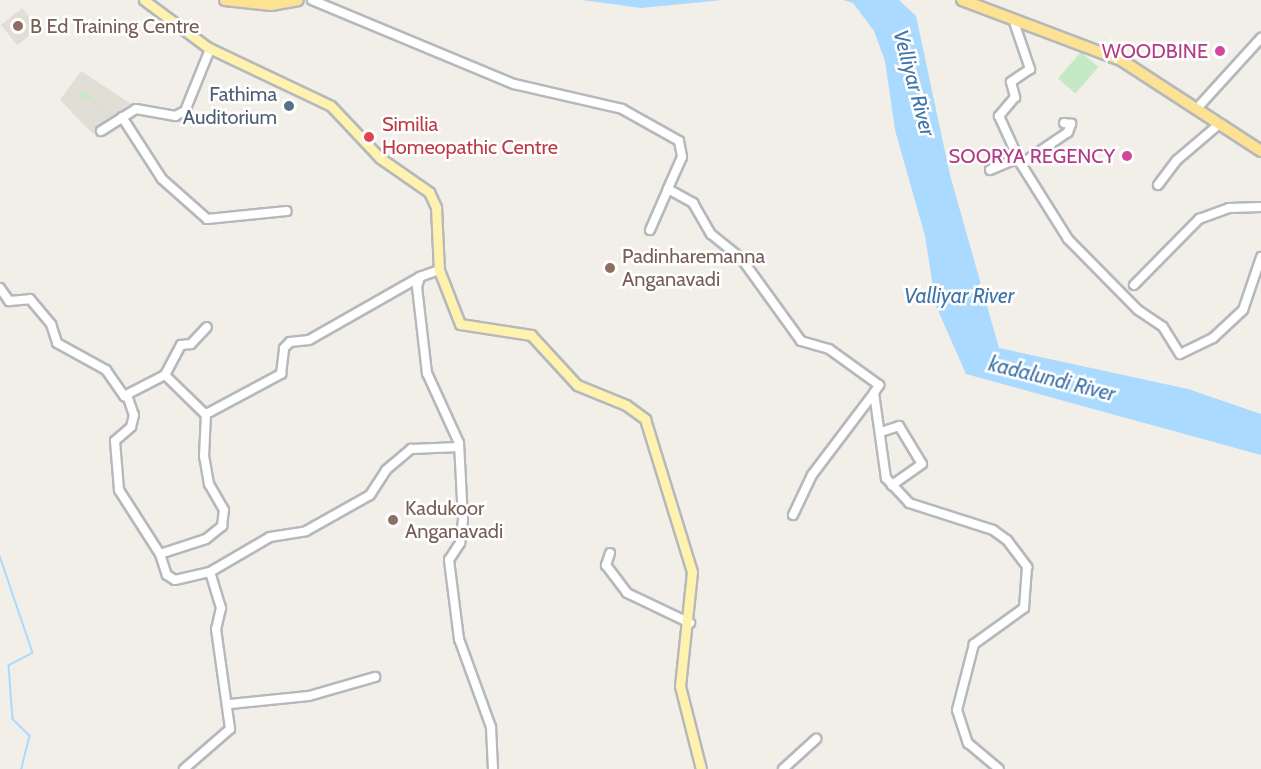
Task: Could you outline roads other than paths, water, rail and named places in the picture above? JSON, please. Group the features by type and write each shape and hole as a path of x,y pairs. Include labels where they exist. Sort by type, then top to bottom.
{"highway":[{"path":"225,0 271,5 298,0"},
{"path":"962,0 1014,22 1121,60 1261,151"},
{"path":"977,0 1124,54 1261,143"}],"main road":[{"path":"144,0 210,48 331,106 373,151 429,192 435,207 439,270 460,324 531,336 577,385 626,405 645,419 688,553 693,589 680,686 701,769"}],"street":[{"path":"312,0 514,84 622,109 649,121 684,148 650,230"},
{"path":"1014,22 1030,69 1011,82 1015,98 999,116 1019,161 1068,239 1138,310 1163,327 1180,354 1213,338 1243,310 1261,257"},
{"path":"1200,105 1261,38"},
{"path":"101,131 136,109 175,116 185,111 210,48"},
{"path":"122,117 162,179 207,219 287,212"},
{"path":"990,170 1019,161 1068,132 1071,124 1064,123"},
{"path":"1158,185 1177,160 1218,125"},
{"path":"668,189 693,203 711,234 741,258 801,341 848,360 879,385 812,475 794,515"},
{"path":"1134,285 1199,219 1229,208 1261,207"},
{"path":"206,413 281,374 284,348 290,342 309,340 420,277 439,270"},
{"path":"420,277 427,374 459,447 463,520 460,543 449,560 459,639 491,727 493,769"},
{"path":"0,288 9,301 30,299 51,324 57,343 106,370 127,395 135,415 131,427 115,441 119,490 160,554 167,575 175,580 210,572 270,537 306,531 370,495 386,470 411,449 459,447"},
{"path":"127,395 165,375 181,345 191,344 207,327"},
{"path":"160,554 206,539 222,526 224,510 209,484 204,457 206,413 165,375"},
{"path":"874,393 884,431 883,465 892,486 919,507 993,530 1007,540 1027,567 1024,608 974,644 957,710 968,743 999,769"},
{"path":"884,431 899,426 922,464 892,486"},
{"path":"610,553 606,565 627,593 690,623"},
{"path":"184,769 230,729 230,704 216,629 221,608 210,572"},
{"path":"230,704 309,696 375,677"},
{"path":"783,769 816,739"}],"water":[{"path":"582,0 723,0 641,8"},
{"name":"Valliyar River","path":"843,0 899,0 916,16 950,175 999,348 1188,389 1261,414 1261,455 966,374 936,306 925,236 895,130 885,61 874,31 853,3"}],"waterway":[{"path":"0,556 33,653 9,666 13,719 30,736 22,769"}],"place":[{"name":"B Ed Training Centre","path":"18,26"},
{"name":"WOODBINE","path":"1220,51"},
{"name":"Fathima Auditorium","path":"289,106"},
{"name":"Similia Homeopathic Centre","path":"369,137"},
{"name":"SOORYA REGENCY","path":"1127,156"},
{"name":"Padinharemanna Anganavadi","path":"610,268"},
{"name":"Kadukoor Anganavadi","path":"393,520"}],"water label":[{"name":"Velliyar River","path":"914,83"},
{"name":"kadalundi River","path":"1052,379"}]}
